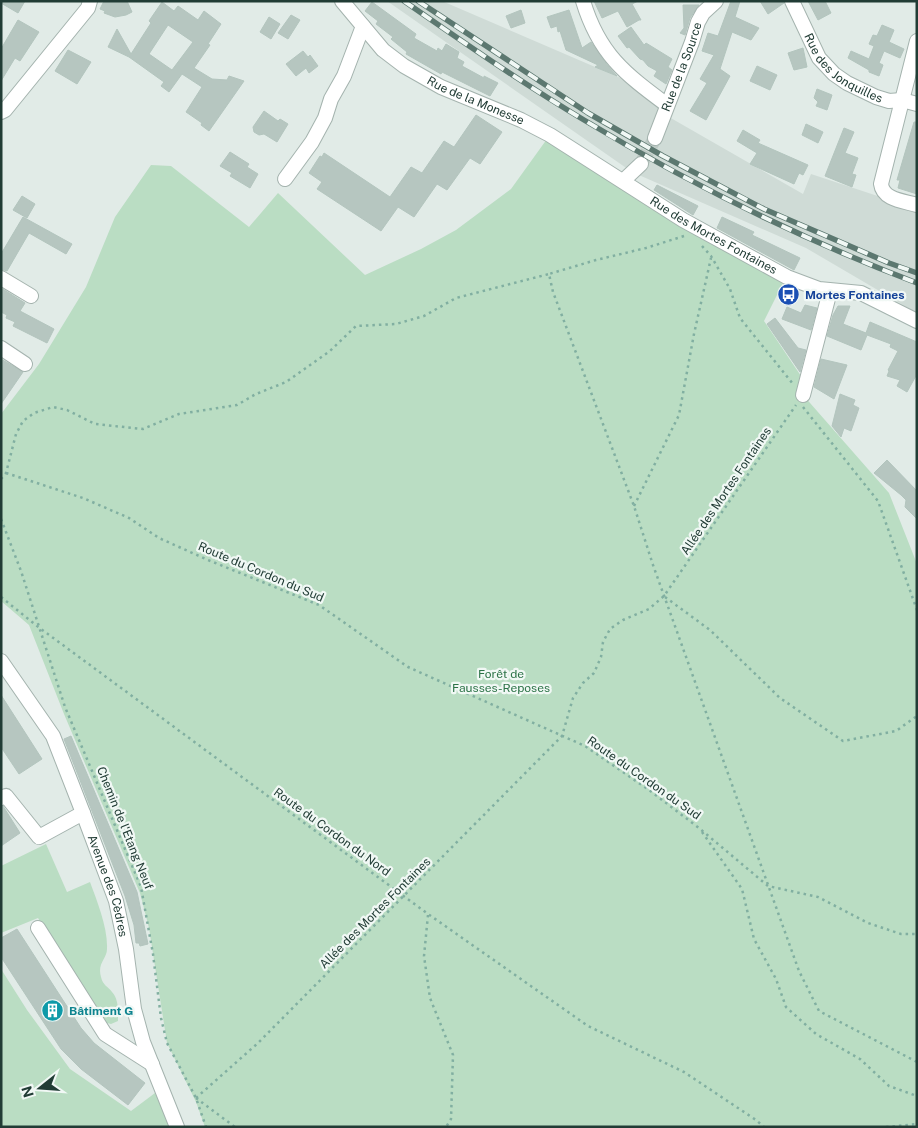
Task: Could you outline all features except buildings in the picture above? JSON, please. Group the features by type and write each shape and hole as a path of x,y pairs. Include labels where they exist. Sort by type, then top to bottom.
{"street":[{"path":"1,112 5,110 88,8 90,1"},
{"name":"Rue de la Monesse","path":"342,1 383,50 404,66 441,87 521,120 550,135 623,182"},
{"path":"583,1 592,26 608,54 622,70 667,105"},
{"name":"Rue de la Source","path":"655,138 698,22 703,13 716,1"},
{"name":"Rue des Jonquilles","path":"792,1 819,58 834,74 847,83 876,97 889,101 902,100 917,104"},
{"path":"285,178 312,142 325,118 331,99 344,76 363,26"},
{"path":"917,41 882,188 887,196 917,205"},
{"path":"623,182 641,164"},
{"name":"Rue des Mortes Fontaines","path":"623,182 684,220 787,277 819,289 861,293 917,321"},
{"path":"1,278 31,296"},
{"path":"798,394 830,291"},
{"path":"1,348 25,364"},
{"name":"Avenue des Cèdres","path":"1,661 53,736 83,813 116,901 126,949 134,1009 143,1042 176,1127"},
{"path":"1,798 6,796 39,837 83,813"},
{"path":"38,928 105,1034 152,1064"}],"path":[{"path":"1,479 6,473 16,434 24,421 34,413 54,407 67,410 95,424 143,429 179,414 237,405 256,394 286,382 330,352 356,326 396,324 424,316 456,298 684,237 688,232 684,220"},
{"path":"684,237 691,240"},
{"path":"699,243 711,256 730,289 740,318 878,501 917,610"},
{"path":"634,506 679,415 711,256"},
{"path":"549,274 553,292 634,506 664,596 768,886 818,897 868,923 901,934 917,934"},
{"name":"Allée des Mortes Fontaines","path":"196,1098 258,1043 562,736 573,698 583,683 594,673 601,656 603,642 610,629 623,620 649,609 664,596 798,394"},
{"name":"Route du Cordon du Sud","path":"6,473 83,498 128,518 160,538 208,560 319,605 408,667 593,751 699,828 768,886 799,971 819,1011 917,1062"},
{"name":"Chemin de l'Etang Neuf","path":"1,519 21,571 65,707 141,886 153,954 161,1018 167,1043 196,1098 206,1127"},
{"path":"664,596 710,630 780,698 843,740 896,731 917,716"},
{"name":"Route du Cordon du Nord","path":"1,597 428,914 588,1026 684,1072 764,1127"},
{"path":"699,828 742,889 754,939 776,979 786,1007 816,1034 860,1059 889,1086 917,1096"},
{"path":"428,914 424,956 430,998 453,1056 451,1119 446,1127"},
{"path":"196,1098 235,1127"},
{"path":"886,1127 917,1124"}],"shaded area":[{"path":"387,1 442,1 623,79 669,117 803,194 811,174 917,209 917,313 806,248 632,172"}],"green space":[{"name":"Forêt de Fausses-Reposes","path":"547,139 685,228 783,283 764,321 805,382 803,395 889,493 917,564 917,1127 205,1127 196,1102 167,1043 149,928 140,893 64,714 29,625 1,601 1,414 39,364 86,287 115,217 151,165 171,166 249,227 278,193 365,275 421,249 456,230 511,189"},
{"path":"46,844 67,892 90,882 96,898 107,941 107,952 100,968 101,977 104,984 116,998 118,1006 118,1021 111,1024 103,1022 38,918 1,933 1,866"},
{"path":"1,969 27,1010 70,1069 131,1111 155,1093 170,1127 1,1127"}],"tunnel":[{"path":"641,164 655,138"}],"railway":[{"path":"404,1 538,92 664,166 789,229 917,283"},
{"path":"418,1 588,113 663,156 764,209 889,263 917,273"}],"place":[{"name":"Mortes Fontaines","path":"789,295"},
{"name":"Bâtiment G","path":"53,1011"}]}
